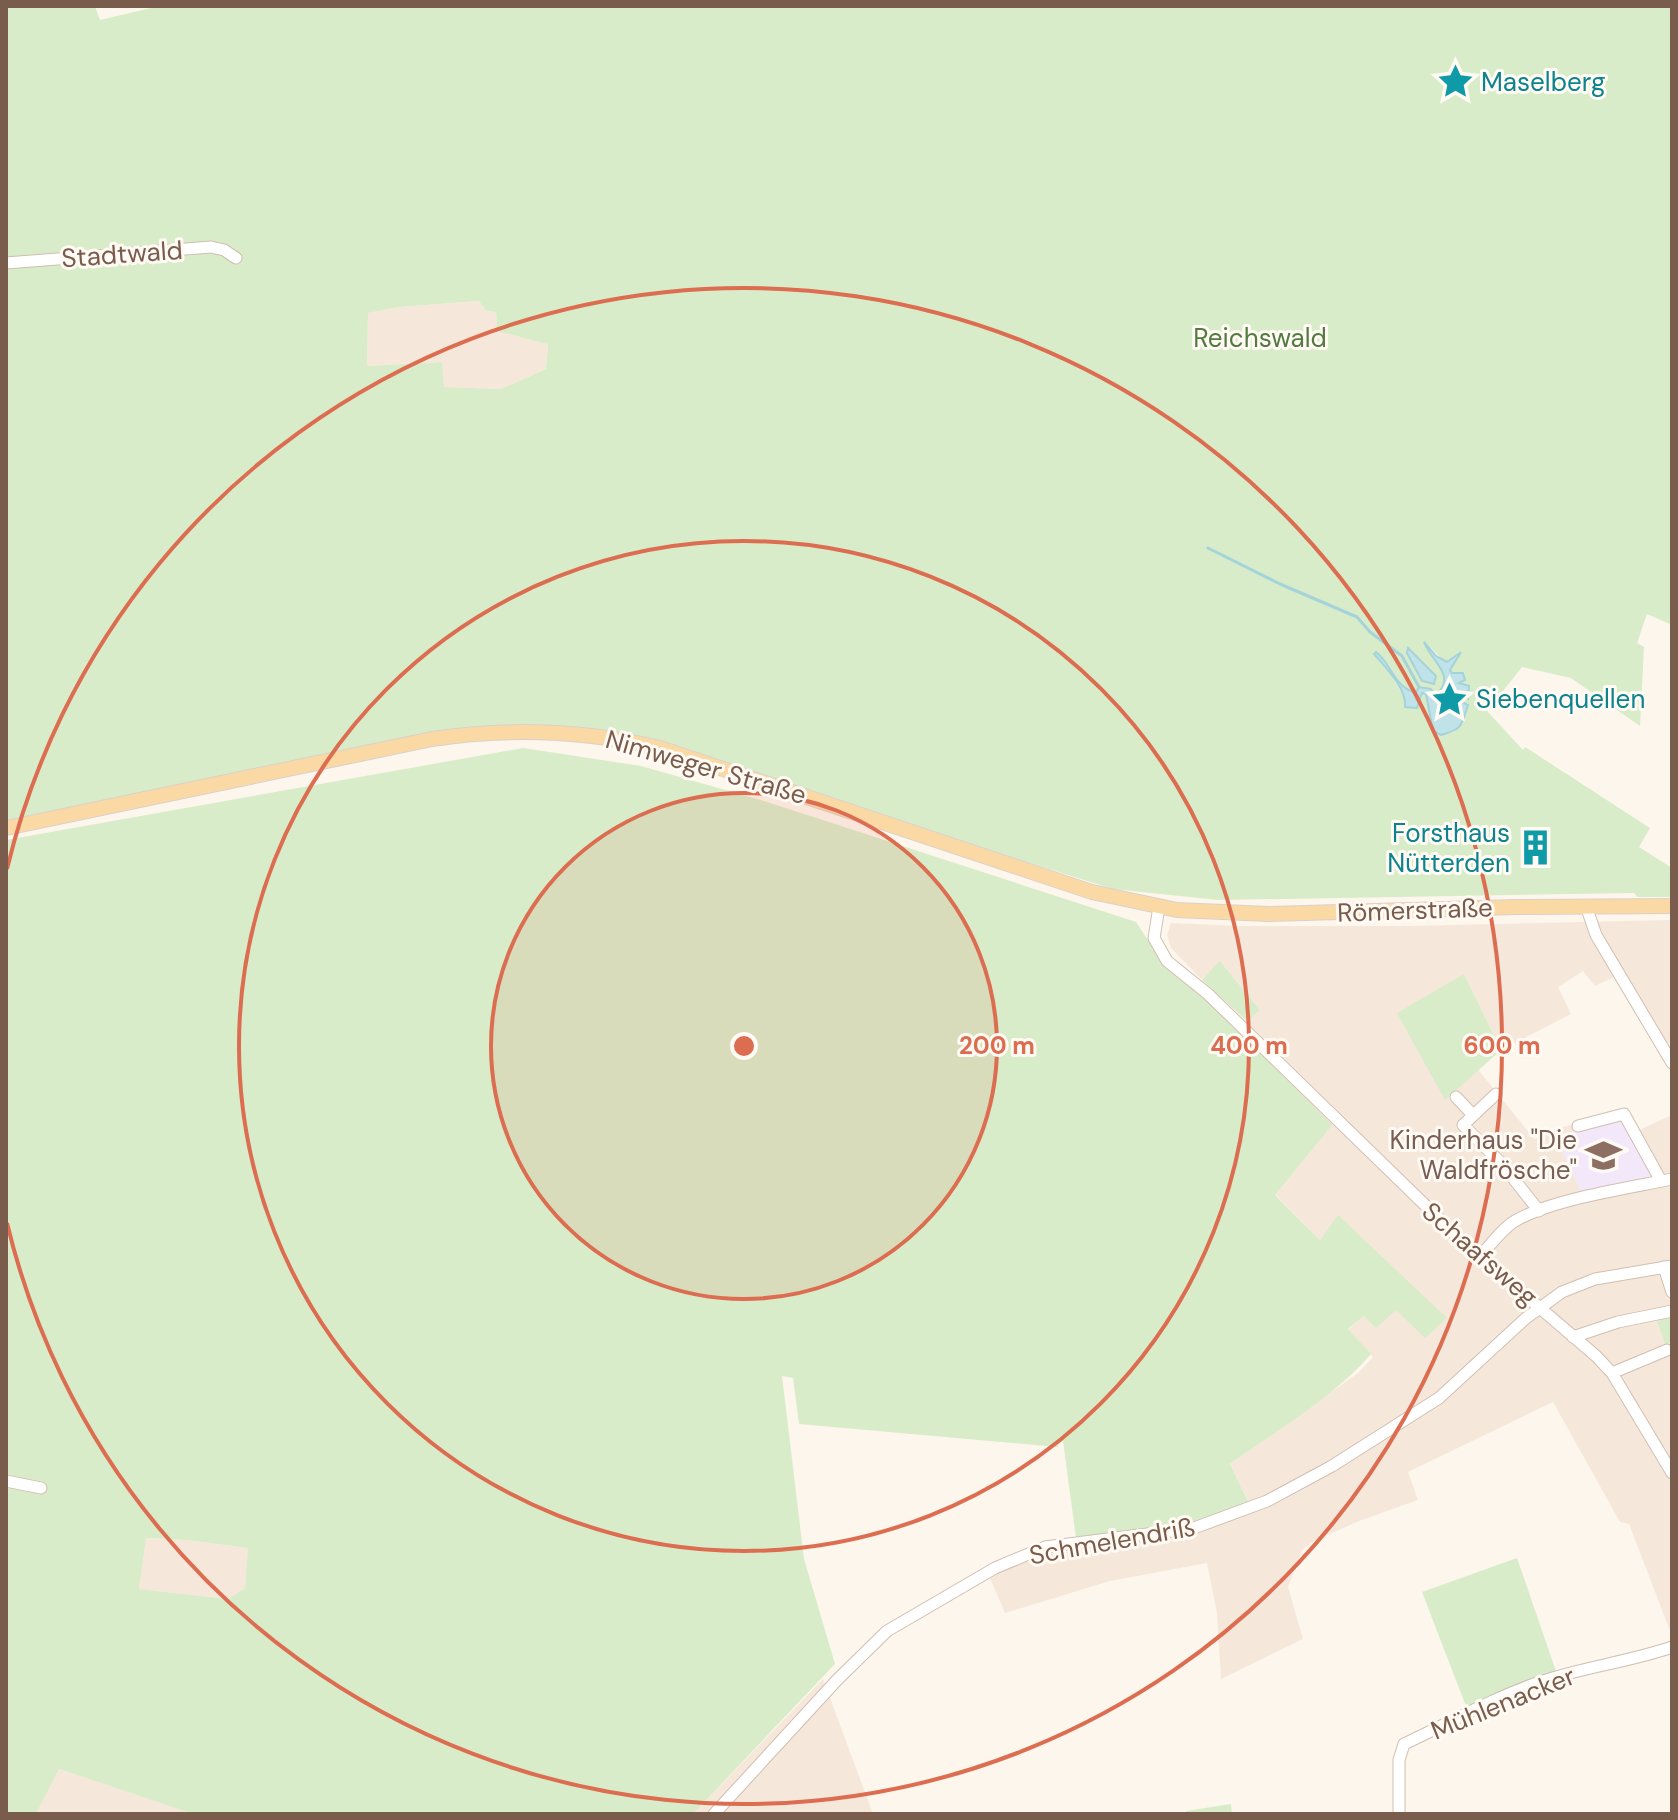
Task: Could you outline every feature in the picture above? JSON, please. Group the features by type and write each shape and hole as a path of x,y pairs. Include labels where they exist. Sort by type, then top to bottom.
{"main road":[{"name":"Nimweger Straße","path":"6,828 432,739 496,732 552,731 608,737 660,748 1092,892 1159,907"},
{"name":"Römerstraße","path":"1159,907 1203,913 1268,914 1672,906"}],"street":[{"name":"Stadtwald","path":"6,263 211,247 224,250 236,258"},
{"path":"1586,906 1596,935 1672,1063"},
{"name":"Schaafsweg","path":"1159,907 1154,938 1167,961 1218,1004 1415,1197 1612,1373 1672,1472"},
{"path":"1496,1094 1463,1125 1502,1164 1539,1211"},
{"path":"1456,1097 1473,1115"},
{"path":"1480,1257 1514,1222 1539,1211 1582,1198 1666,1180 1624,1114 1578,1126"},
{"path":"1668,1266 1672,1292"},
{"name":"Schmelendriß","path":"714,1814 837,1680 887,1631 1023,1554 1068,1543 1194,1528 1292,1489 1439,1398 1526,1318 1575,1285 1668,1266"},
{"path":"1573,1337 1618,1322 1672,1311"},
{"path":"1612,1373 1667,1350"},
{"path":"6,1481 41,1488"},
{"name":"Mühlenacker","path":"1399,1814 1399,1760 1404,1744 1539,1682 1634,1660 1672,1647"}],"shaded area":[{"path":"479,301 486,311 496,312 497,331 548,343 546,369 501,389 443,387 441,362 367,366 368,313 399,307"},
{"path":"1672,920 1672,1041 1663,1045 1616,976 1595,986 1583,971 1558,987 1571,1014 1501,1050 1464,974 1445,1099 1477,1068 1534,1139 1550,1131 1626,1109 1637,1131 1672,1115 1672,1311 1666,1343 1672,1342 1672,1636 1629,1524 1620,1522 1553,1402 1408,1472 1418,1500 1359,1521 1314,1541 1302,1550 1288,1587 1303,1639 1221,1679 1217,1613 1207,1563 1110,1581 1005,1613 986,1569 1044,1544 1165,1528 1249,1502 1230,1464 1358,1373 1373,1357 1348,1330 1364,1316 1338,1216 1320,1240 1275,1194 1237,1029 1260,1010 1221,962 1202,980 1171,948 1167,935 1171,923 1408,926"},
{"name":"Kinderhaus \"Die Waldfrösche\"","path":"1612,1119 1622,1121 1651,1170 1650,1177 1647,1182 1583,1195 1557,1141 1560,1136"},
{"path":"145,1538 249,1548 245,1588 228,1599 139,1589"},
{"path":"823,1679 873,1814 693,1814"},
{"path":"59,1769 193,1814 36,1814"}],"green space":[{"name":"Reichswald","path":"6,6 95,6 100,20 160,6 1672,6 1672,625 1647,614 1637,643 1644,647 1640,726 1571,678 1522,667 1487,711 1523,750 1525,747 1650,828 1639,847 1672,868 1672,897 1637,897 1634,893 1218,900 1113,889 660,748 496,732 6,826","holes":["479,301 486,311 496,312 497,331 548,344 546,369 501,389 444,387 442,362 367,366 368,313 399,307","1425,642 1447,662 1461,653 1450,670 1452,673 1463,673 1465,680 1458,683 1458,695 1454,688 1449,689 1446,696 1455,698 1455,732 1441,735 1433,731 1426,694 1422,693 1420,701 1404,705 1406,700 1386,667 1374,655 1375,652 1385,661 1409,691 1416,692 1419,687 1431,689 1435,695 1441,689 1444,676 1439,662"]},
{"path":"523,748 641,766 764,801 1136,922 1161,960 1237,1029 1332,1125 1275,1195 1320,1240 1338,1215 1447,1318 1425,1338 1396,1310 1376,1328 1364,1316 1348,1329 1371,1354 1340,1385 1230,1464 1249,1503 1198,1523 1076,1538 1063,1441 1058,1442 1058,1447 799,1424 793,1378 782,1376 804,1559 835,1664 693,1814 193,1814 59,1769 36,1814 6,1814 6,840","holes":["146,1538 248,1548 245,1588 228,1599 139,1589"]},
{"path":"1220,961 1260,1010 1247,1021 1202,980"},
{"path":"1464,974 1501,1050 1445,1100 1397,1013"},
{"path":"1672,1311 1672,1342 1665,1344 1655,1315"},
{"path":"1517,1558 1558,1677 1469,1714 1422,1592"},
{"path":"1231,1804 1232,1814 1186,1814 1186,1811"}],"water":[{"path":"1424,642 1436,656 1447,662 1461,652 1450,670 1452,673 1463,673 1465,680 1459,683 1469,686 1468,699 1457,695 1454,688 1449,689 1447,698 1468,705 1460,726 1441,735 1433,731 1426,694 1422,693 1417,708 1405,707 1399,686 1374,654 1376,652 1381,657 1403,686 1416,692 1419,687 1431,689 1435,695 1442,688 1444,675"},
{"path":"1408,648 1436,676 1434,684 1422,681 1407,653"}],"waterway":[{"path":"1208,548 1280,584 1357,617 1370,632 1402,656 1419,687"}],"place":[{"name":"Maselberg","path":"1455,82"},
{"name":"Siebenquellen","path":"1450,699"},
{"name":"Forsthaus Nütterden","path":"1536,848"},
{"name":"Kinderhaus \"Die Waldfrösche\"","path":"1603,1155"}]}
